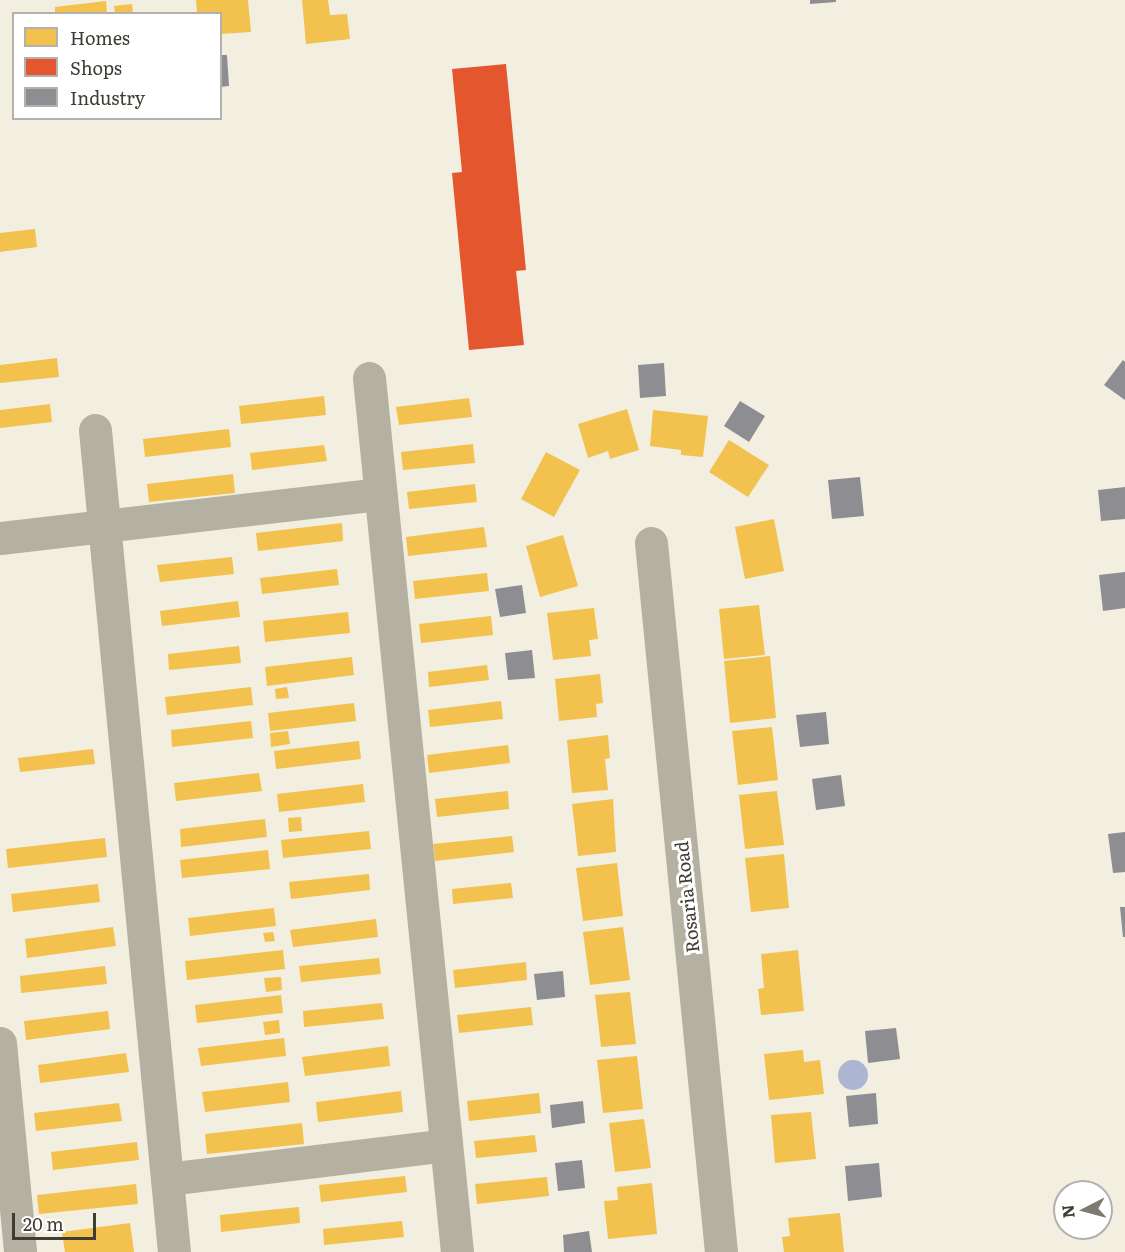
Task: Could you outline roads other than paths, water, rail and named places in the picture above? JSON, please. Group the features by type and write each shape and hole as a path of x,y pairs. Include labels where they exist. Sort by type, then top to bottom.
{"street":[{"path":"369,378 457,1252"},
{"path":"95,430 174,1252"},
{"path":"0,538 380,494"},
{"name":"Rosaria Road","path":"651,543 721,1252"},
{"path":"0,1043 20,1252"},
{"path":"167,1179 446,1145"}],"water":[{"path":"853,1060 864,1064 868,1075 864,1086 853,1090 842,1086 838,1075 842,1064"}]}
